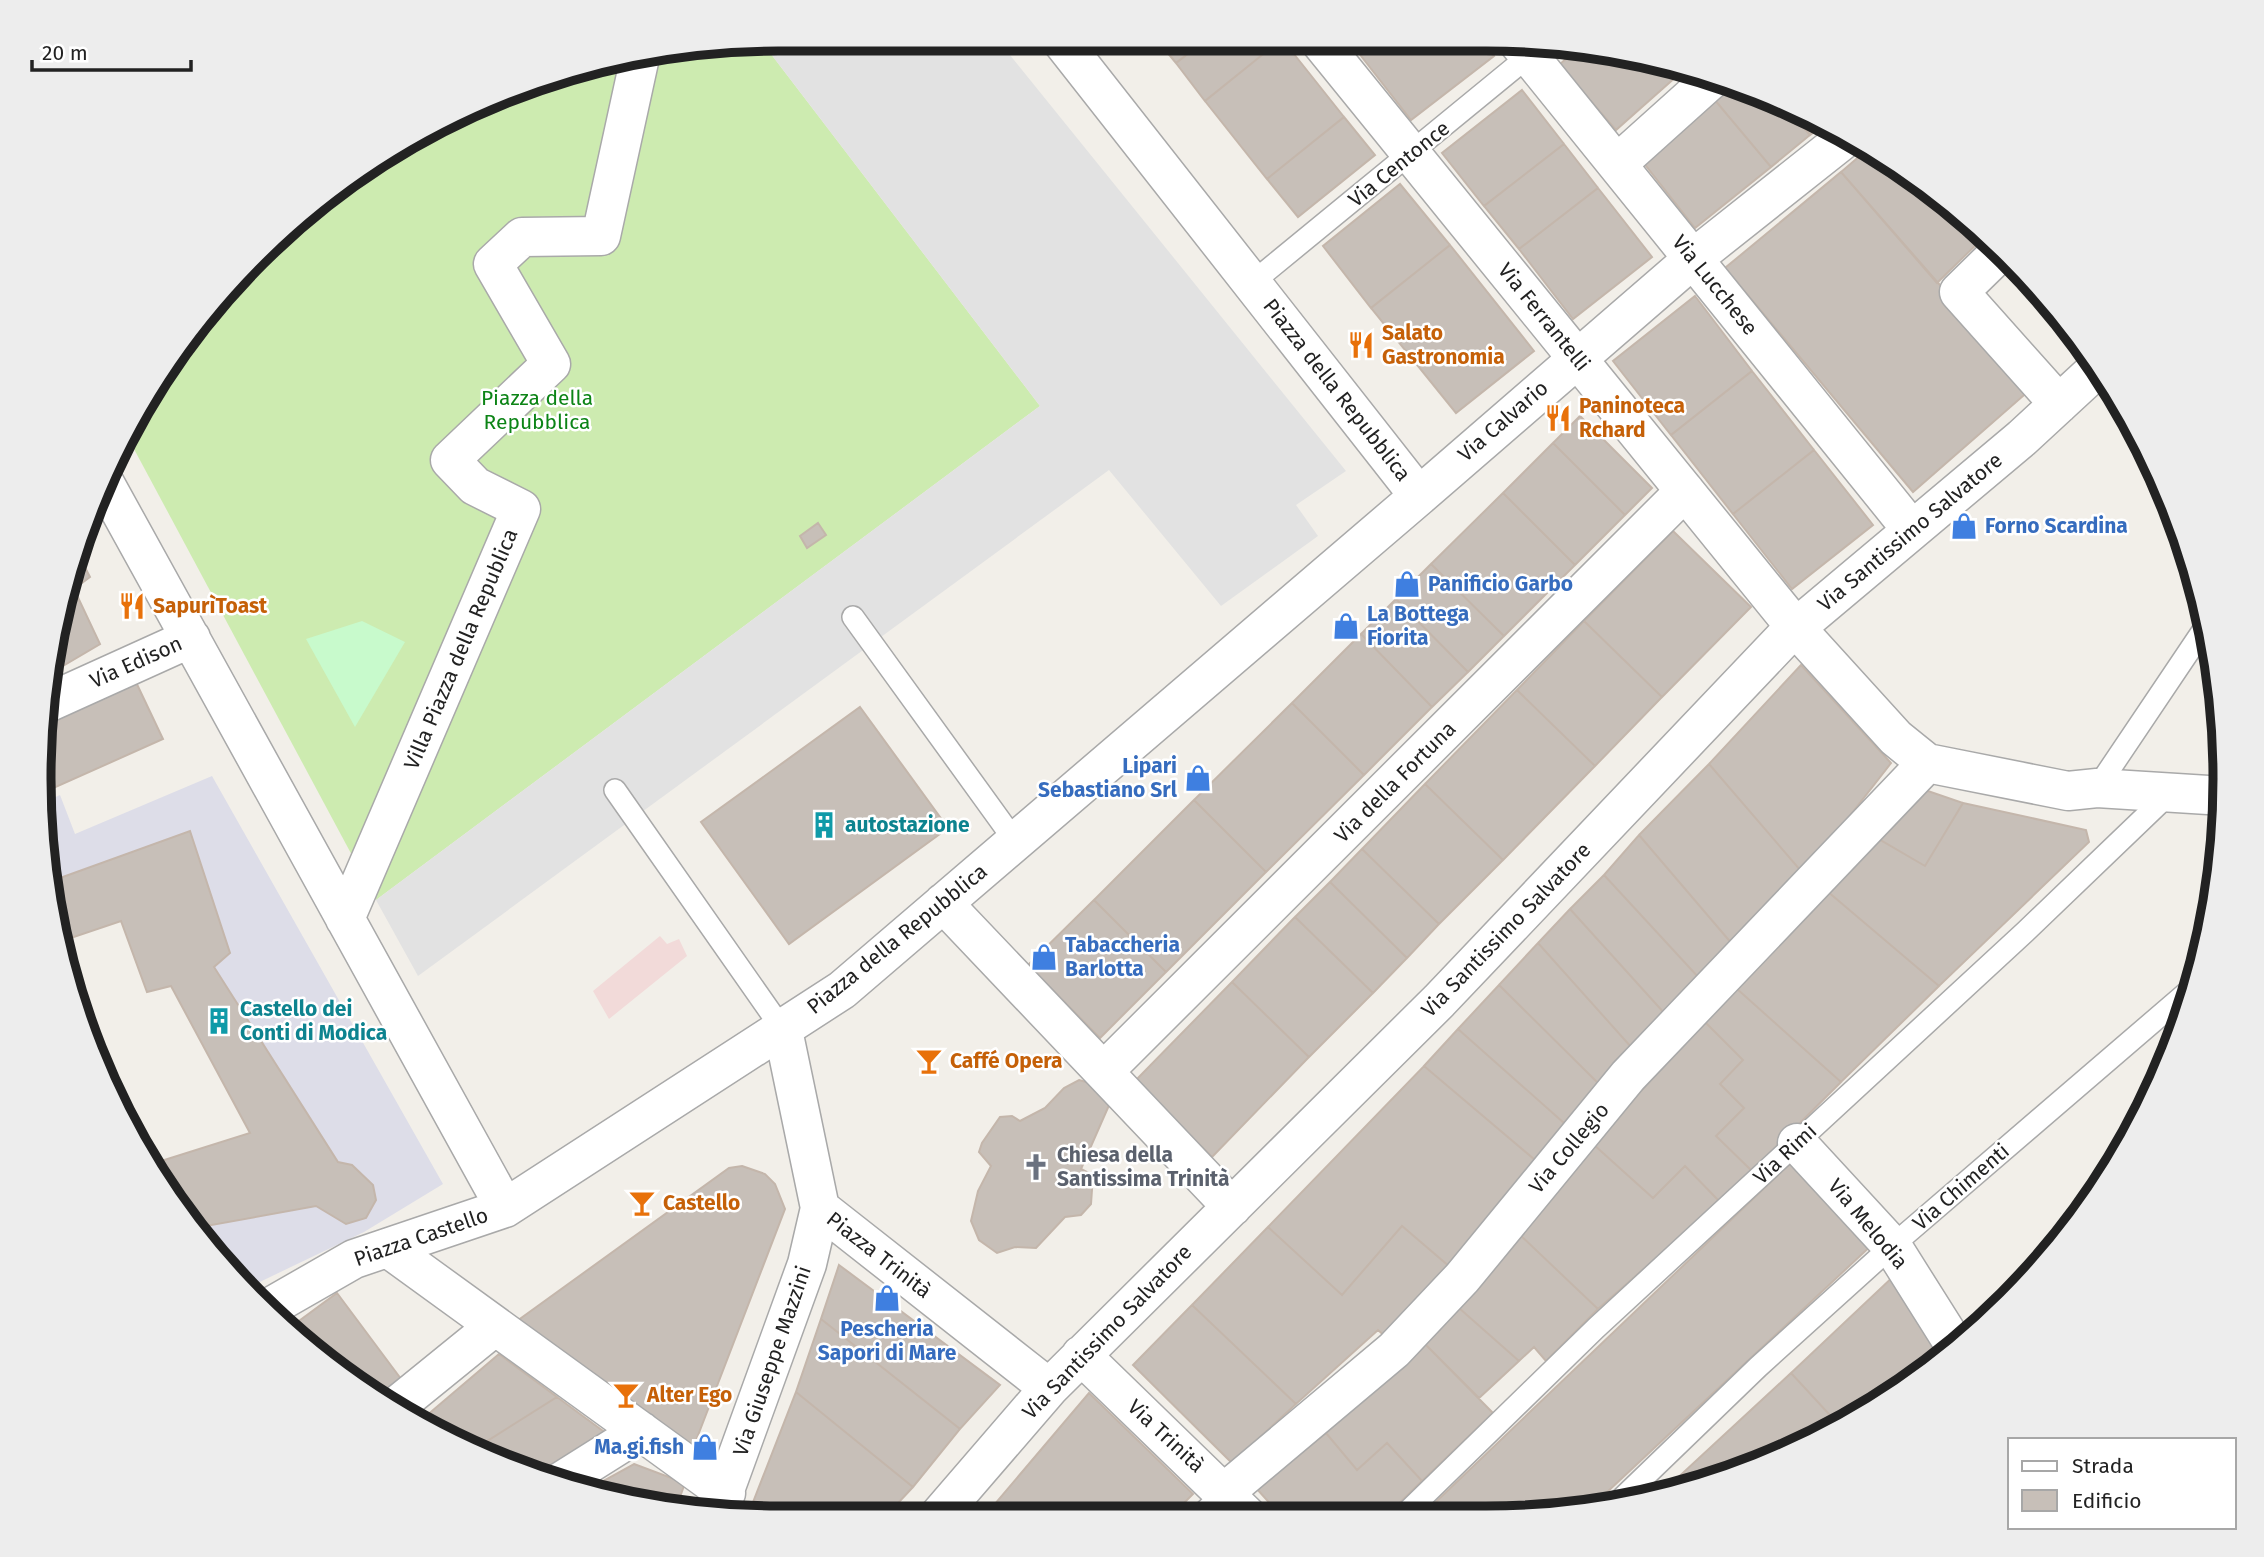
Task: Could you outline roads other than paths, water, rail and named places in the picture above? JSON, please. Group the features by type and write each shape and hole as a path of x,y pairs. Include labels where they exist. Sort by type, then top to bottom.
{"street":[{"name":"Piazza della Repubblica","path":"505,1208 783,1030 842,989 1419,496 1070,51"},
{"name":"Via Ferrantelli","path":"1329,51 1796,628 1896,738 1927,764"},
{"name":"Via Lucchese","path":"1534,52 1617,164 1912,530"},
{"name":"Villa Piazza della Republica","path":"345,919 521,509 475,486 450,460 551,365 493,264 522,237 601,236 638,65"},
{"path":"1617,164 1705,85"},
{"name":"Via Calvario","path":"1419,496 1693,258 1839,143"},
{"path":"1993,258 1959,292 2059,404"},
{"name":"Via Santissimo Salvatore","path":"947,1506 1048,1388 1439,1001 1796,628 2059,404 2091,374"},
{"name":"Via della Fortuna","path":"1104,1071 1685,491"},
{"path":"110,492 505,1208"},
{"name":"Via Edison","path":"55,699 191,638"},
{"path":"1927,764 2068,791 2097,788 2213,795"},
{"name":"Via Collegio","path":"1237,1505 1394,1350 1462,1278 1628,1076 1927,764"},
{"path":"943,903 1232,1206"},
{"name":"Piazza Trinità","path":"783,1030 820,1208 1048,1388"},
{"name":"Via Melodia","path":"1797,1143 1892,1247 1950,1338"},
{"name":"Piazza Castello","path":"276,1304 355,1259 505,1208"},
{"name":"Via Giuseppe Mazzini","path":"721,1503 807,1264 820,1208"},
{"path":"388,1248 640,1431 721,1503"},
{"path":"402,1401 495,1325"},
{"name":"Via Trinità","path":"1081,1355 1237,1505"},
{"path":"570,1475 640,1431"}],"lane":[{"name":"Via Centonce","path":"1253,282 1413,155 1525,52"},
{"path":"853,617 1015,841"},
{"path":"2097,788 2199,637"},
{"path":"615,790 783,1030"},
{"name":"Via Rimi","path":"1413,1506 1596,1328 2015,942 2171,791"},
{"name":"Via Chimenti","path":"1629,1492 1758,1367 1892,1247 2179,1000"}],"place":[{"name":"Salato Gastronomia","path":"1361,345"},
{"name":"Paninoteca Rchard","path":"1558,418"},
{"name":"Forno Scardina","path":"1964,526"},
{"name":"Panificio Garbo","path":"1407,584"},
{"name":"SapurìToast","path":"132,606"},
{"name":"La Bottega Fiorita","path":"1346,626"},
{"name":"Lipari Sebastiano Srl","path":"1198,778"},
{"name":"autostazione","path":"824,825"},
{"name":"Tabaccheria Barlotta","path":"1044,957"},
{"name":"Castello dei Conti di Modica","path":"219,1021"},
{"name":"Caffé Opera","path":"929,1061"},
{"name":"Chiesa della Santissima Trinità","path":"1036,1167"},
{"name":"Castello","path":"642,1203"},
{"name":"Pescheria Sapori di Mare","path":"887,1298"},
{"name":"Alter Ego","path":"626,1395"},
{"name":"Ma.gi.fish","path":"705,1447"}]}
